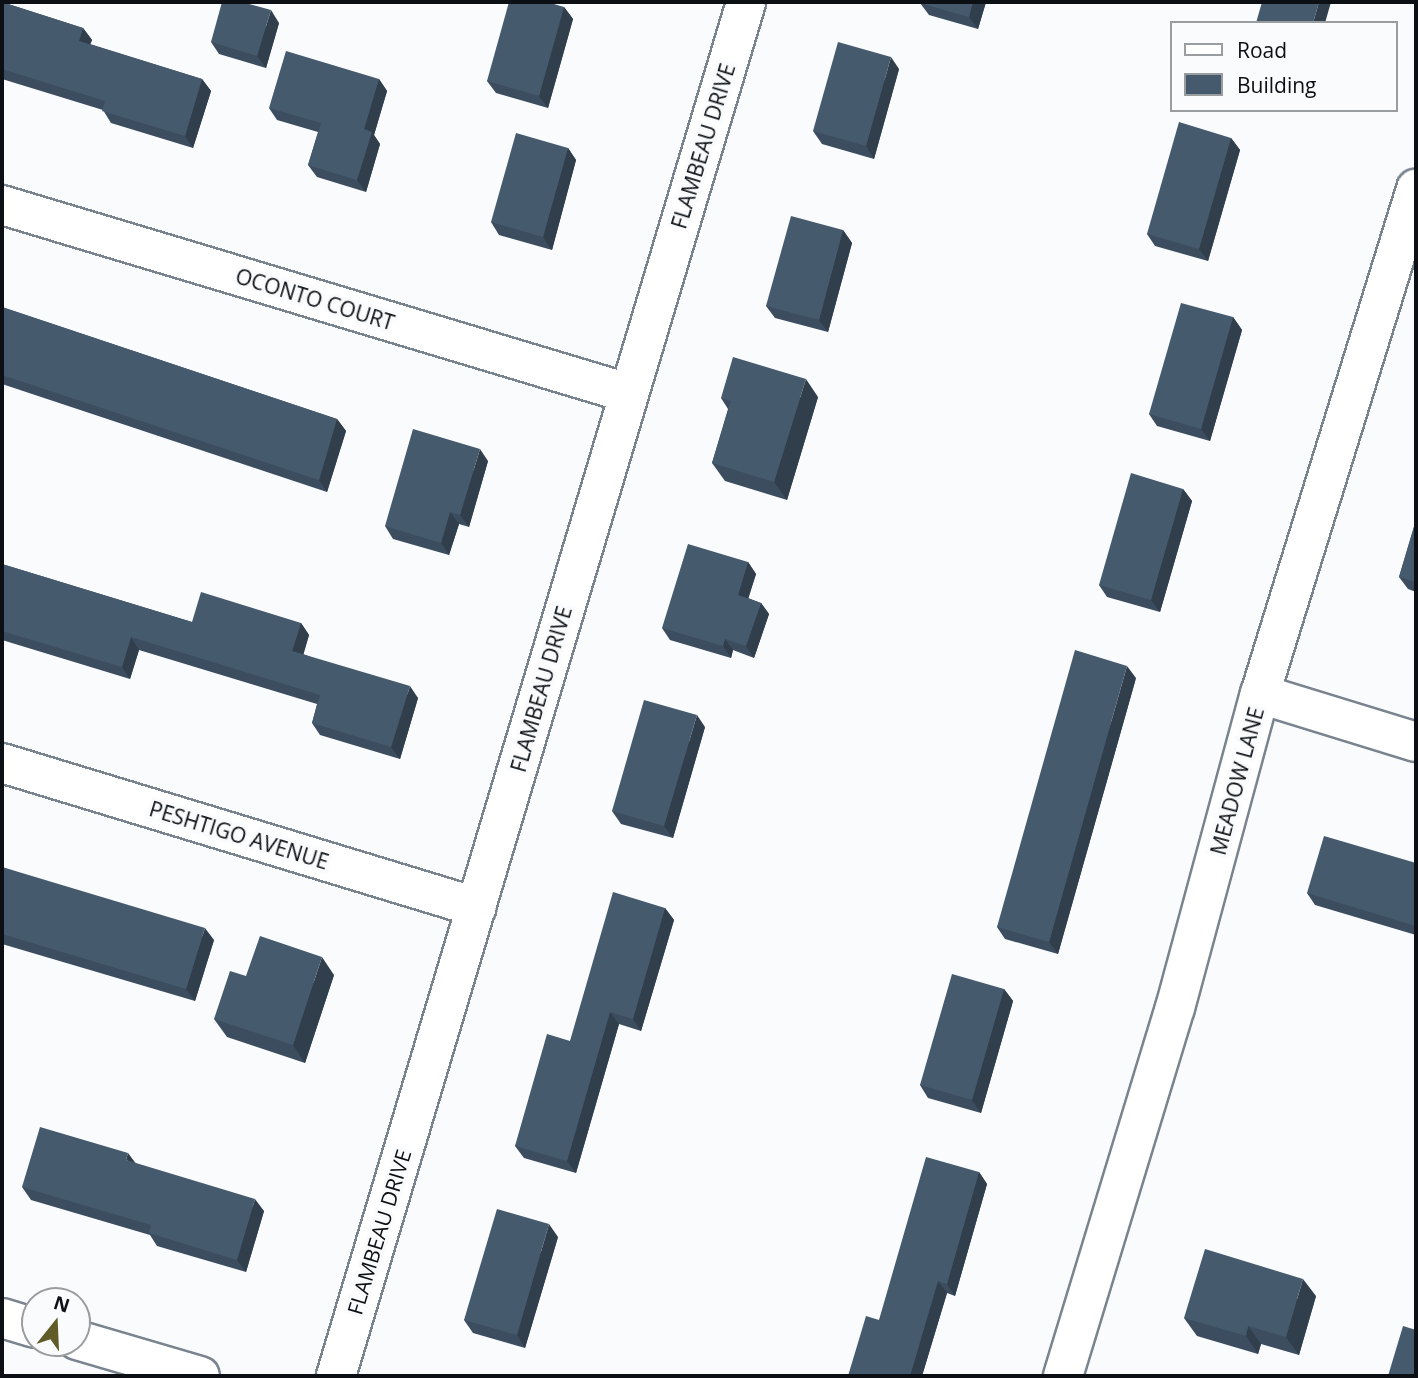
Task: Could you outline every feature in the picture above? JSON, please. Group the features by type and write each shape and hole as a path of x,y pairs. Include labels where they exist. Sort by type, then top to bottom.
{"street":[{"name":"FLAMBEAU DRIVE","path":"336,1376 746,2"},
{"name":"MEADOW LANE","path":"1063,1376 1175,1009 1260,694 1416,189"},
{"name":"OCONTO COURT","path":"2,205 628,393"},
{"path":"1260,694 1416,742"},
{"name":"PESHTIGO AVENUE","path":"2,763 477,906"},
{"path":"2,1318 21,1324"},
{"path":"91,1344 200,1376"}],"building":[{"path":"2,2 83,28 79,41 202,79 185,136 102,111 105,101 2,69"},
{"path":"222,2 242,2 271,10 257,56 211,42"},
{"path":"509,2 547,2 564,7 539,96 487,81"},
{"path":"920,2 973,2 969,17"},
{"path":"1262,2 1319,2 1314,21 1257,21"},
{"path":"838,42 891,57 866,146 813,131"},
{"path":"286,51 379,79 364,129 372,132 357,180 308,165 321,123 269,108"},
{"path":"1179,122 1231,138 1199,249 1147,234"},
{"path":"516,133 568,148 543,237 491,222"},
{"path":"791,216 843,230 819,320 766,306"},
{"path":"1181,303 1233,317 1201,429 1149,414"},
{"path":"2,307 337,419 319,480 2,375"},
{"path":"733,357 806,379 774,482 712,463 731,401 721,398"},
{"path":"413,429 480,449 460,515 450,512 441,543 385,526"},
{"path":"1131,473 1183,489 1151,600 1099,585"},
{"path":"1416,520 1416,582 1399,577"},
{"path":"688,544 748,562 738,595 761,603 746,646 725,639 723,646 662,628"},
{"path":"2,564 192,622 201,592 301,623 292,651 410,686 391,747 312,723 320,695 131,637 122,667 2,631"},
{"path":"1075,650 1127,666 1049,942 997,927"},
{"path":"644,700 697,715 664,826 612,811"},
{"path":"1324,836 1416,863 1416,926 1307,893"},
{"path":"2,867 205,928 186,989 2,934"},
{"path":"613,892 665,908 633,1019 610,1012 567,1161 515,1146 547,1034 570,1041"},
{"path":"260,936 322,957 293,1045 214,1019 230,971 246,976"},
{"path":"952,974 1004,989 972,1100 920,1085"},
{"path":"40,1127 128,1153 126,1160 255,1199 237,1260 149,1233 151,1225 22,1187"},
{"path":"926,1157 979,1172 947,1284 938,1281 910,1376 848,1376 866,1316 879,1320"},
{"path":"497,1209 549,1224 517,1335 464,1320"},
{"path":"1205,1249 1303,1279 1286,1337 1248,1326 1246,1336 1184,1318"},
{"path":"1403,1326 1416,1330 1416,1376 1388,1376"}]}
